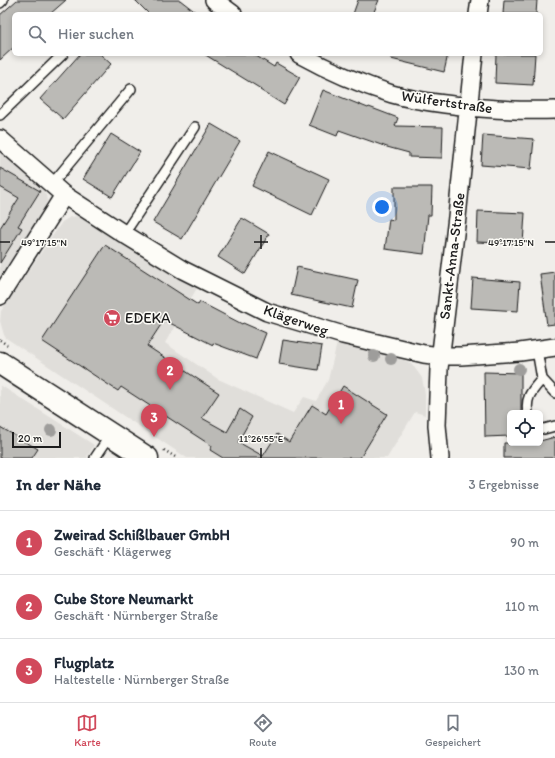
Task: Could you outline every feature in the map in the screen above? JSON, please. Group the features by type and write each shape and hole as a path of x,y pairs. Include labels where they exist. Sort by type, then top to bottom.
{"main road":[{"path":"0,362 147,458"}],"street":[{"path":"214,0 230,12"},
{"path":"478,12 480,0"},
{"name":"Wülfertstraße","path":"303,56 348,78 392,94 427,102 508,110 555,110"},
{"name":"Sankt-Anna-Straße","path":"440,458 437,425 440,356 457,217 474,56"},
{"name":"Klägerweg","path":"0,138 58,189 124,234 183,270 267,312 343,335 424,354 440,356 481,355 555,347"},
{"path":"0,296 58,189"}],"lane":[{"path":"0,3 3,0"},
{"path":"0,115 60,56"},
{"path":"58,189 131,89"},
{"path":"124,234 195,127"},
{"path":"537,350 542,379 555,393"},
{"path":"528,410 527,405 530,393 542,379"},
{"path":"543,429 555,426"},
{"path":"94,458 111,434"}],"shaded area":[{"path":"0,152 41,188 46,195 47,201 43,210 0,276"},
{"path":"77,216 197,288 165,343 218,379 293,413 304,397 316,401 328,380 337,343 396,356 412,364 422,378 425,394 425,415 415,412 387,458 187,458 6,338 4,335 0,321 1,311 62,222 70,217"},
{"path":"0,385 94,445 87,457 89,458 0,458"}],"building":[{"path":"17,0 66,0 52,12 12,12 12,49 0,60 0,15"},
{"path":"135,0 180,0 195,12 147,12"},
{"path":"358,0 379,0 374,12 354,12"},
{"path":"504,0 537,0 536,12 503,12"},
{"path":"78,56 102,56 111,64 63,119 40,99"},
{"path":"207,56 256,56 274,67 276,63 300,77 284,105 260,90 261,89"},
{"path":"392,56 448,56 444,72 391,59"},
{"path":"496,56 535,56 533,85 495,83"},
{"path":"323,90 398,118 395,126 443,127 442,158 409,157 409,153 339,130 337,136 309,125"},
{"path":"211,124 240,141 182,239 153,222"},
{"path":"111,134 140,152 112,197 83,179"},
{"path":"483,135 534,139 531,169 481,165"},
{"path":"269,151 329,179 312,215 252,186"},
{"path":"0,168 40,191 18,226 22,228 0,263 0,228 19,198 0,187"},
{"path":"394,187 432,187 431,215 428,215 424,254 385,249 389,219 394,220"},
{"path":"478,211 525,213 523,244 477,242"},
{"path":"242,218 269,234 245,274 218,257"},
{"path":"105,245 198,305 200,302 242,324 243,323 266,333 256,359 213,343 213,345 164,320 147,346 219,393 202,418 227,432 240,409 252,417 238,442 263,456 277,434 289,442 312,405 326,414 343,386 387,414 360,458 223,458 210,450 212,446 121,387 118,391 42,341"},
{"path":"297,267 358,280 352,308 291,295"},
{"path":"555,272 555,324 547,325 540,274"},
{"path":"473,278 520,282 518,311 471,308"},
{"path":"283,340 322,346 318,370 279,364"},
{"path":"484,372 521,373 521,410 507,410 507,436 485,437"},
{"path":"0,427 38,449 32,458 0,458"},
{"path":"555,437 555,458 504,458 504,443 507,443 507,446 543,446 543,440"}],"place":[{"name":"EDEKA","path":"112,318"},
{"name":"Cube Store Neumarkt","path":"170,390"},
{"name":"Zweirad Schißlbauer GmbH","path":"341,424"},
{"name":"Flugplatz","path":"154,437"}]}
